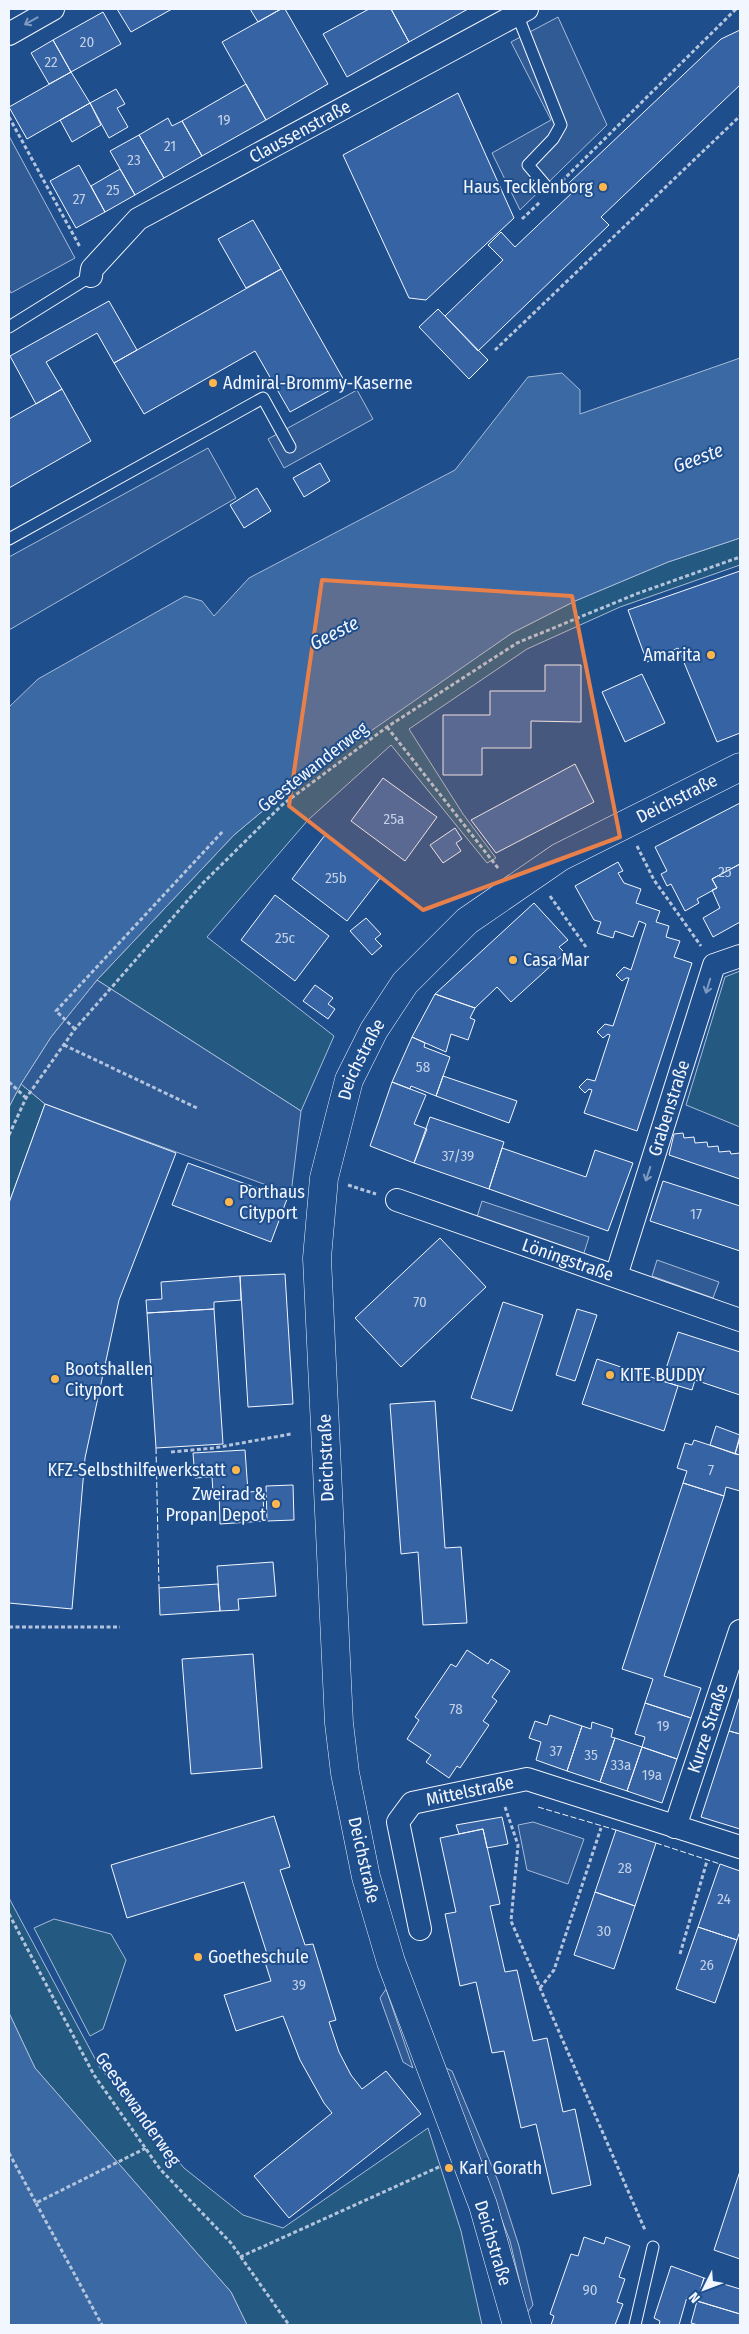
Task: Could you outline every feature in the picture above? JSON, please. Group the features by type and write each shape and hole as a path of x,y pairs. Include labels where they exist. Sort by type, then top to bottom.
{"main road":[{"name":"Deichstraße","path":"517,2325 482,2205 465,2156 391,1962 366,1877 345,1773 338,1723 317,1258 324,1178 349,1080 374,1030 405,983 440,946 467,921 523,880 560,857 740,767"}],"street":[{"path":"9,34 53,9"},
{"name":"Claussenstraße","path":"91,273 138,219 522,12"},
{"path":"714,966 740,956"},
{"name":"Grabenstraße","path":"616,1276 714,966"},
{"name":"Löningstraße","path":"397,1200 740,1320"},
{"name":"Kurze Straße","path":"675,1826 740,1631"},
{"name":"Mittelstraße","path":"420,1929 398,1822 412,1803 527,1779 740,1847"}],"lane":[{"path":"522,12 561,125 554,140 528,165 552,185"},
{"path":"9,327 91,273"},
{"path":"9,539 263,398 290,447"},
{"path":"635,2325 653,2247"}],"path":[{"path":"552,185 736,9"},
{"path":"496,350 740,116"},
{"path":"9,117 91,273"},
{"path":"522,219 544,198"},
{"name":"Geestewanderweg","path":"9,1135 26,1098 75,1029 203,883 282,805 387,727 518,643 636,594 740,557"},
{"path":"387,727 523,880 586,947"},
{"path":"625,824 654,880 714,966"},
{"path":"75,1029 56,1011 224,830"},
{"path":"64,1045 199,1109"},
{"path":"9,1082 26,1098"},
{"path":"346,1185 373,1193"},
{"path":"171,1452 214,1448 291,1434"},
{"path":"9,1626 120,1627"},
{"path":"497,1785 518,1844 511,1921 653,2247"},
{"path":"540,1988 554,1970 609,1805"},
{"path":"680,1954 708,1860 716,1840"},
{"name":"Geestewanderweg","path":"9,1914 94,2075 160,2169 231,2243 289,2325"},
{"path":"36,2203 146,2148"},
{"path":"9,2153 102,2325"},
{"path":"240,2257 465,2156"}],"highlighted area":[{"path":"322,580 572,596 620,837 423,910 289,806"}],"shaded area":[{"path":"558,17 607,125 520,210 492,153 551,120 511,42"},
{"path":"9,136 75,258 11,293 9,289"},
{"path":"357,390 373,419 284,468 268,439"},
{"path":"208,448 236,498 9,630 9,557"},
{"path":"740,538 740,565 620,607 527,649 409,729 463,814 496,858 487,863 391,745 308,820 207,937 334,1036 301,1111 97,980 234,835 296,783 385,720 512,633 575,601 668,562"},
{"path":"740,971 740,1127 686,1105 725,977"},
{"path":"97,980 301,1111 291,1194 45,1104 21,1084 51,1037"},
{"path":"21,1084 45,1104 9,1203 9,1107"},
{"path":"482,1201 589,1237 583,1256 476,1220"},
{"path":"657,1260 719,1282 713,1298 652,1276"},
{"path":"533,1822 584,1839 568,1884 527,1870 518,1825"},
{"path":"9,1898 100,2068 184,2168 243,2215 283,2228 428,2128 461,2231 482,2325 247,2325 231,2292 35,2068 9,2013"},
{"path":"54,1919 111,1934 126,1960 103,2029 90,2036 34,1928"},
{"path":"386,1989 413,2068 403,2062 380,1998"},
{"path":"442,2066 452,2071 498,2181 519,2246 533,2305 527,2313 510,2241"}],"water":[{"name":"Geeste","path":"740,358 740,538 668,562 575,601 512,633 296,783 234,835 97,980 51,1037 21,1084 9,1107 9,707 38,679 185,596 202,601 214,616 249,578 455,470 528,377 562,373 580,390 580,414"},
{"path":"9,2013 35,2068 231,2292 247,2325 9,2325"}],"building":[{"path":"117,9 172,9 131,32"},
{"path":"250,9 281,9 258,22"},
{"path":"281,9 285,9 328,84 266,120 222,42"},
{"path":"369,9 391,9 409,42 347,77 323,34"},
{"path":"391,9 468,9 409,42"},
{"path":"103,12 121,44 71,72 53,40"},
{"name":"Haus Tecklenborg","path":"740,30 740,85 601,217 609,225 478,351 445,316 503,260 488,245 501,232 515,247 575,190 569,183 721,39"},
{"path":"53,40 71,72 49,84 31,53"},
{"path":"71,72 90,103 27,139 9,107"},
{"path":"246,84 266,120 202,156 182,121"},
{"path":"116,89 125,104 117,108 128,127 109,138 90,103"},
{"path":"458,93 514,218 426,300 409,298 343,155"},
{"path":"90,103 101,125 72,142 60,120"},
{"path":"168,118 172,126 182,121 202,156 164,178 139,135"},
{"path":"139,135 164,178 135,195 110,151"},
{"path":"79,165 105,212 76,228 50,181"},
{"path":"120,169 135,195 105,212 91,186"},
{"path":"253,220 281,269 246,288 218,239"},
{"path":"281,269 345,382 290,412 255,351 144,414 114,363"},
{"path":"109,301 137,350 114,363 97,333 46,362 62,389 36,404 10,356"},
{"path":"438,309 488,360 469,379 419,327"},
{"path":"62,389 91,441 9,488 9,419"},
{"path":"320,463 330,481 304,497 293,478"},
{"path":"257,488 271,511 244,528 230,505"},
{"name":"Amarita","path":"740,571 740,733 717,742 678,648 647,662 628,610"},
{"path":"545,665 581,665 581,722 531,721 531,748 482,748 482,775 443,775 443,715 490,715 490,691 545,691"},
{"path":"642,674 665,723 625,742 602,692"},
{"path":"575,764 594,802 496,853 471,820"},
{"path":"383,778 437,817 405,861 351,821"},
{"path":"740,803 740,864 712,879 717,888 697,899 699,903 685,911 671,884 667,886 661,874 667,871 655,847"},
{"path":"455,828 462,839 456,843 461,851 443,863 430,845"},
{"path":"325,835 381,877 347,921 292,879"},
{"path":"618,862 623,871 618,873 624,883 641,889 636,903 660,911 656,922 669,926 666,937 680,941 674,957 692,963 637,1131 584,1113 592,1090 589,1089 585,1093 579,1087 587,1079 595,1081 610,1035 608,1034 603,1038 597,1032 605,1024 613,1026 629,978 622,981 616,975 624,967 631,970 646,924 639,921 633,937 615,931 613,938 597,933 601,922 594,920 575,886"},
{"path":"740,864 740,922 713,937 703,918 720,908 712,890 717,888 712,879"},
{"path":"275,895 329,936 295,981 241,940"},
{"name":"Casa Mar","path":"534,903 568,940 559,947 565,953 511,1002 497,987 475,1008 435,994"},
{"path":"366,918 381,934 375,939 382,946 372,955 350,931"},
{"path":"315,985 333,998 328,1004 335,1009 328,1019 303,1001"},
{"path":"435,994 475,1008 470,1018 475,1020 468,1040 451,1034 446,1052 412,1037"},
{"path":"412,1037 425,1043 424,1047 450,1057 436,1096 411,1086 410,1089 392,1082"},
{"path":"443,1076 517,1101 509,1123 436,1096"},
{"path":"392,1082 426,1095 414,1124 427,1129 414,1163 370,1146"},
{"name":"Bootshallen Cityport","path":"45,1104 176,1153 119,1300 85,1458 72,1609 9,1603 9,1203"},
{"path":"430,1117 504,1142 489,1189 414,1163"},
{"path":"683,1133 684,1138 694,1137 695,1143 707,1142 708,1147 718,1146 719,1152 730,1151 731,1154 740,1153 740,1179 669,1155 674,1134"},
{"path":"502,1148 586,1177 595,1150 633,1163 608,1231 489,1189"},
{"name":"Porthaus Cityport","path":"188,1163 287,1199 271,1242 172,1205"},
{"path":"663,1181 740,1206 740,1251 650,1221"},
{"path":"440,1238 486,1287 401,1367 355,1318"},
{"path":"285,1274 293,1404 248,1407 240,1276"},
{"path":"240,1276 241,1300 214,1302 214,1309 147,1313 146,1300 162,1299 161,1282"},
{"path":"503,1302 543,1315 512,1411 471,1398"},
{"path":"214,1309 223,1444 156,1448 147,1313"},
{"path":"577,1309 597,1315 575,1381 556,1375"},
{"path":"678,1332 740,1352 740,1395 695,1380 692,1390 662,1381"},
{"path":"597,1359 678,1386 664,1431 582,1404"},
{"path":"435,1401 445,1548 461,1547 467,1623 423,1625 418,1552 401,1554 390,1404"},
{"path":"716,1426 740,1435 735,1454 710,1445"},
{"path":"740,1438 740,1455 735,1454"},
{"path":"694,1440 740,1455 740,1491 726,1487 724,1496 683,1483 687,1471 677,1468 685,1443 692,1445"},
{"path":"245,1450 248,1492 263,1491 264,1521 220,1524 219,1492 213,1493 212,1477 195,1478 193,1453"},
{"path":"683,1483 724,1496 664,1676 701,1688 691,1718 645,1703 653,1679 622,1669"},
{"path":"293,1485 294,1520 267,1521 266,1486"},
{"path":"273,1562 276,1596 238,1599 239,1610 220,1611 217,1566"},
{"path":"218,1584 220,1611 160,1615 159,1588"},
{"path":"467,1650 488,1664 491,1659 510,1671 492,1697 497,1701 483,1721 489,1725 460,1768 457,1766 449,1778 426,1762 431,1755 407,1739 419,1720 415,1717 451,1664 456,1667"},
{"path":"253,1654 262,1768 191,1774 182,1659"},
{"path":"740,1696 740,1734 729,1731"},
{"path":"645,1703 691,1718 677,1759 642,1747 645,1737 635,1734"},
{"path":"550,1715 582,1726 567,1771 536,1760 541,1742 529,1738 535,1721 547,1725"},
{"path":"592,1722 613,1729 611,1737 615,1738 600,1782 567,1771 582,1726 591,1729"},
{"path":"729,1731 740,1734 740,1829 701,1817"},
{"path":"615,1738 642,1747 627,1791 600,1782"},
{"path":"642,1747 677,1759 662,1803 627,1791"},
{"path":"274,1816 290,1867 280,1870 305,1945 313,1944 336,2020 329,2022 339,2052 351,2075 362,2089 386,2071 421,2114 289,2218 254,2176 332,2113 324,2103 300,2060 283,2016 236,2031 224,1995 271,1981 264,1959 268,1957 244,1882 127,1918 111,1865"},
{"path":"502,1817 508,1844 487,1848 483,1829 459,1834 456,1825"},
{"path":"483,1829 500,1904 490,1906 505,1972 517,1970 533,2041 547,2038 563,2112 575,2109 591,2185 552,2194 536,2124 521,2128 504,2051 492,2053 476,1982 460,1986 445,1914 456,1912 440,1838"},
{"path":"616,1830 656,1843 635,1906 595,1892"},
{"path":"720,1864 740,1871 740,1931 737,1940 698,1927"},
{"path":"595,1892 635,1906 614,1969 574,1955"},
{"path":"698,1927 737,1940 715,2003 676,1989"},
{"path":"740,2171 740,2259 714,2250"},
{"path":"584,2237 604,2244 606,2237 630,2246 619,2277 625,2279 617,2302 623,2304 615,2325 551,2325 554,2316 550,2314 571,2254 578,2256"},
{"path":"671,2266 704,2278 697,2301 687,2297 679,2325 659,2325 660,2321 654,2318"},
{"path":"704,2278 740,2289 740,2314 697,2301"},
{"path":"697,2301 740,2314 740,2325 698,2325 691,2323"}],"fence":[{"path":"156,1448 159,1588"},
{"path":"538,1807 616,1830"},
{"path":"656,1843 720,1864"}],"place":[{"name":"Haus Tecklenborg","path":"603,187"},
{"name":"Admiral-Brommy-Kaserne","path":"213,383"},
{"name":"Amarita","path":"711,655"},
{"name":"Casa Mar","path":"513,960"},
{"name":"Porthaus Cityport","path":"229,1202"},
{"name":"KITE BUDDY","path":"610,1375"},
{"name":"Bootshallen Cityport","path":"55,1379"},
{"name":"KFZ-Selbsthilfewerkstatt","path":"236,1470"},
{"name":"Zweirad & Propan Depot","path":"276,1504"},
{"name":"Goetheschule","path":"198,1957"},
{"name":"Karl Gorath","path":"449,2168"}]}
